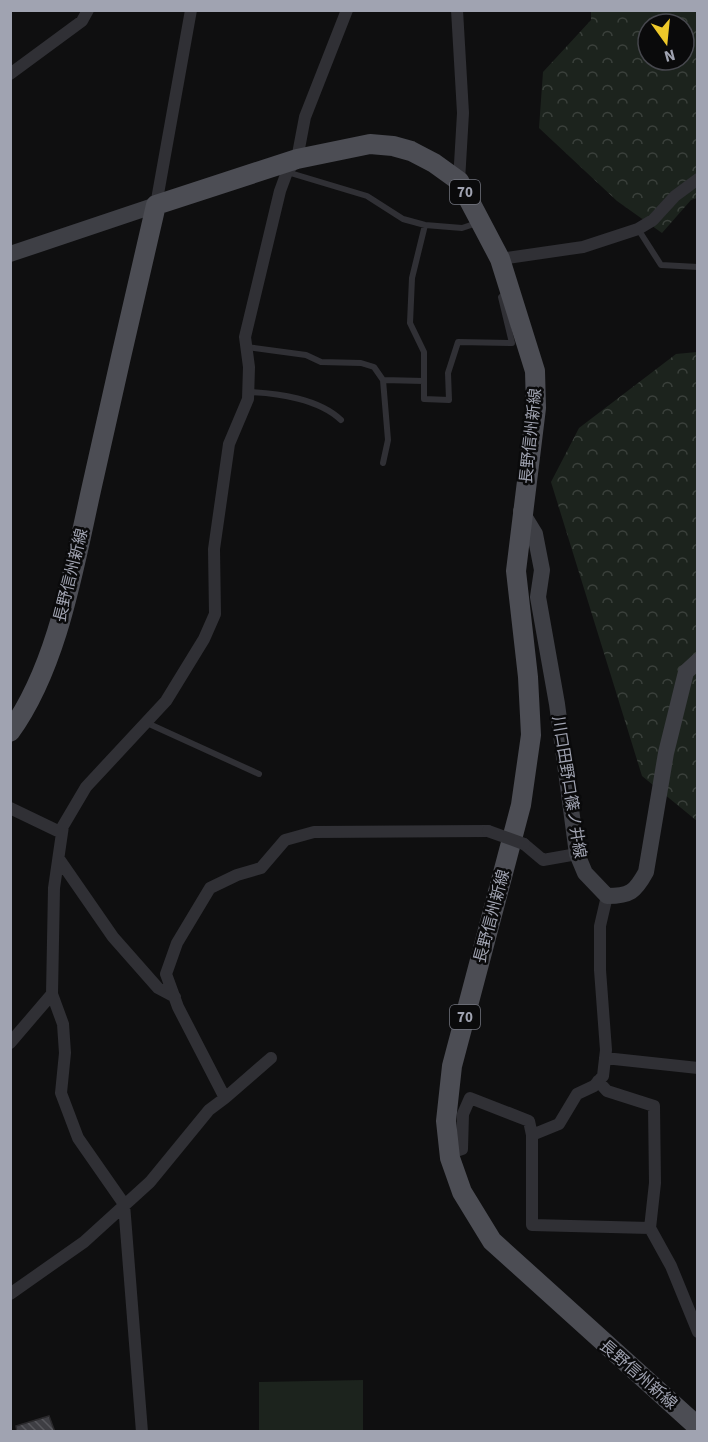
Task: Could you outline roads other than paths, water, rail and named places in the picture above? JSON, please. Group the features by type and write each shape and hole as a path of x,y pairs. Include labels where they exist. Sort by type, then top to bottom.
{"main road":[{"name":"長野信州新線","path":"10,732 26,710 47,663 75,560 156,205 370,144 393,146 411,151 434,163 459,181 500,259 510,288 535,371 536,408 521,511 516,572 530,710 529,758 521,805 452,1066 446,1121 450,1153 462,1192 492,1241 698,1427"},
{"path":"10,254 156,205"},
{"name":"川口田野口篠ノ井線","path":"521,511 536,534 542,570 538,597 557,704 577,854 585,873 607,896"},
{"path":"607,896 620,896 637,890 646,873 666,753 686,672 698,661"}],"street":[{"path":"10,74 82,21 88,10"},
{"path":"156,205 191,10"},
{"path":"142,1431 124,1204 78,1138 67,1113 62,1093 65,1053 63,1024 52,994 51,936 58,859 63,826 86,787 166,701 204,639 215,614 214,549 221,515 229,444 248,399 245,337 270,226 292,165 305,117 347,10"},
{"path":"457,10 463,113 459,181"},
{"path":"500,259 583,247 638,230 653,220 675,196 698,178"},
{"path":"10,808 62,833"},
{"path":"225,1098 166,974 177,943 210,888 237,875 261,868 285,840 314,832 488,831 524,843 543,860 577,854"},
{"path":"58,859 113,937 159,988 175,997"},
{"path":"532,1135 559,1124 577,1094 603,1076 605,1058 600,926 607,896"},
{"path":"10,1042 52,994"},
{"path":"10,1294 84,1242 150,1182 209,1110 271,1058"},
{"path":"605,1058 698,1068"},
{"path":"598,1081 607,1091 654,1106 655,1183 650,1228 671,1266 698,1332"},
{"path":"450,1153 462,1149 463,1114 470,1098 528,1121 532,1135 532,1226 650,1228"}],"lane":[{"path":"292,165 367,196 403,219 425,225 462,228 481,222"},
{"path":"425,225 412,278 410,323 424,352 424,399 449,400 448,373 458,342 512,343 501,297 510,288"},
{"path":"638,230 661,265 698,267"},
{"path":"247,346 306,355 321,362 361,363 374,367 383,380 388,440 383,463"},
{"path":"383,380 424,381"},
{"path":"248,392 273,392 334,413 341,420"},
{"path":"147,723 259,774"}]}
